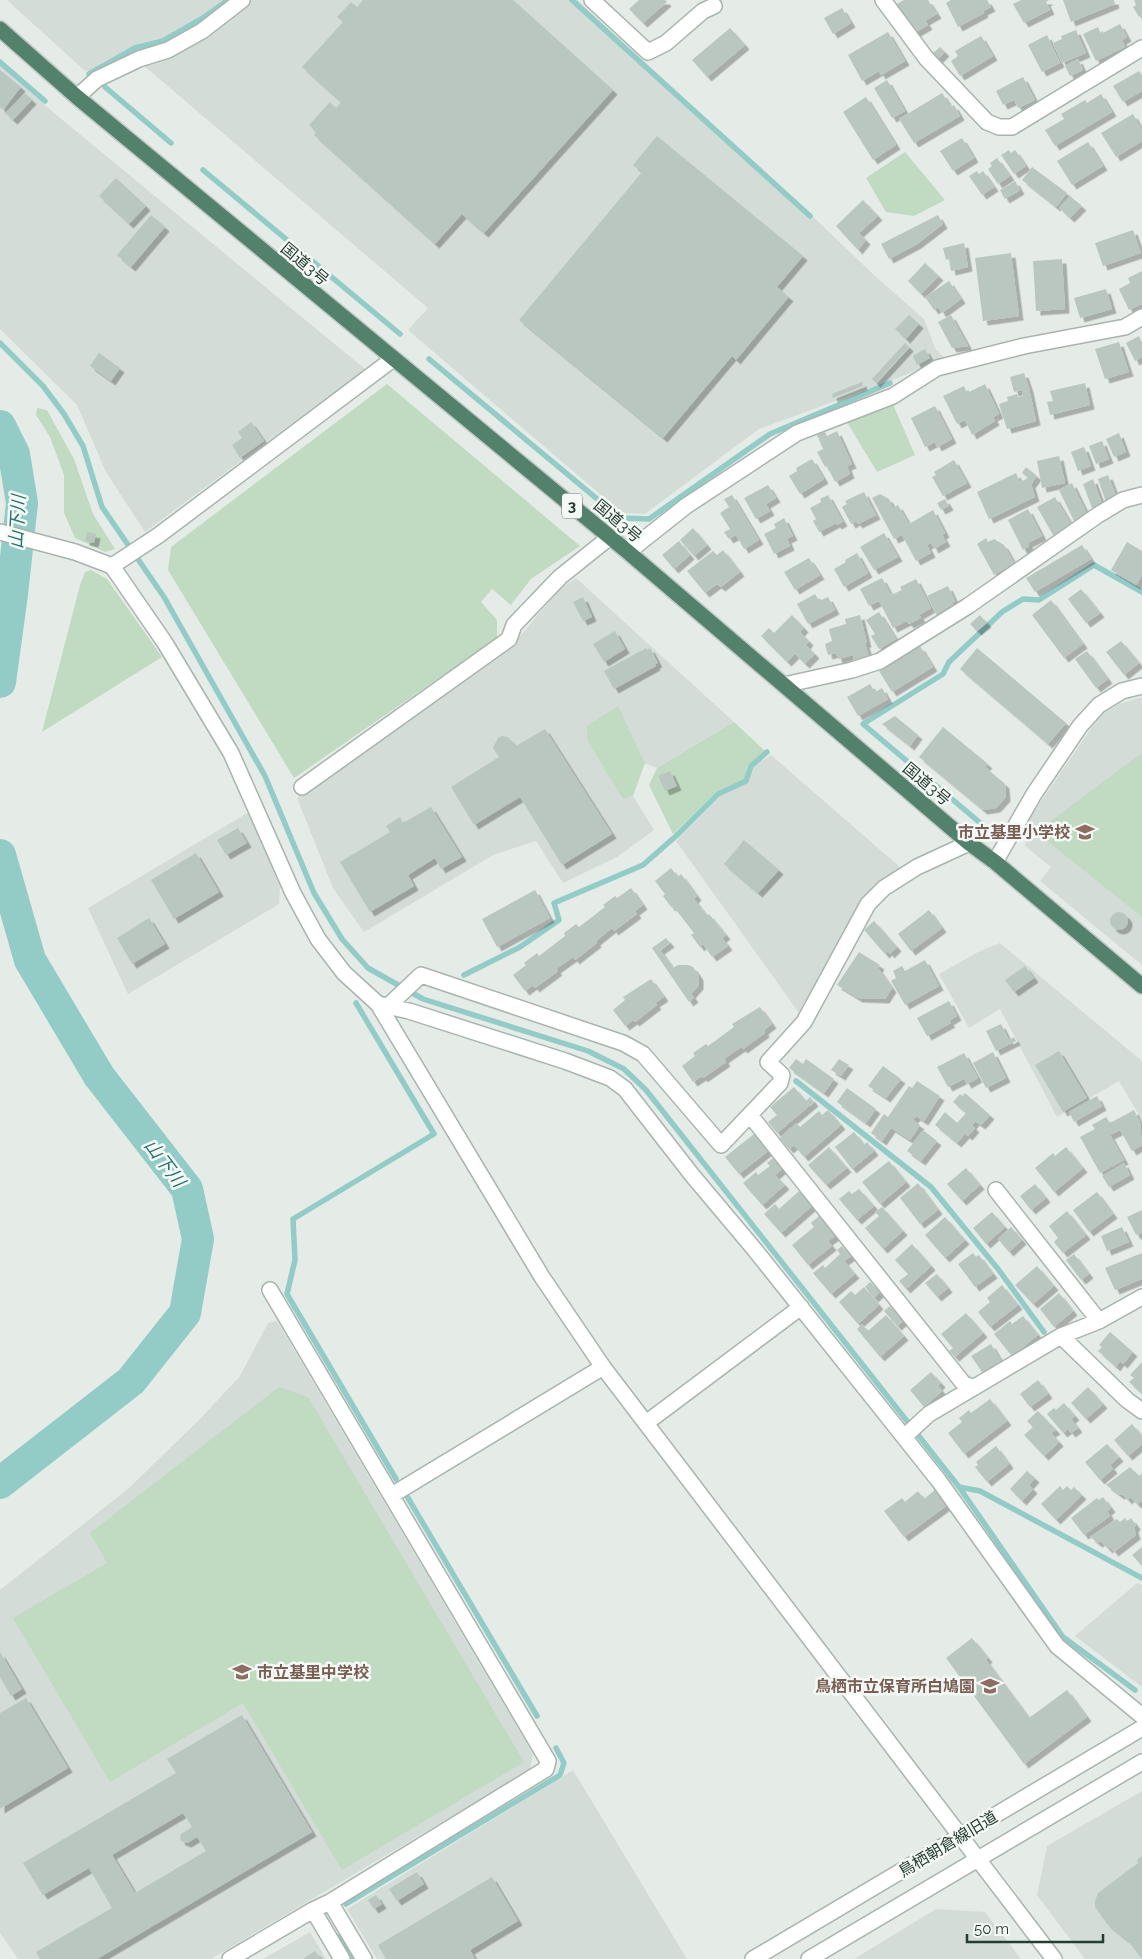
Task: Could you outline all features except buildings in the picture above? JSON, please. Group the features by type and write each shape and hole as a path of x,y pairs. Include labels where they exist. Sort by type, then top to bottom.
{"highway":[{"name":"国道3号","path":"0,29 77,97 628,552 969,843 995,862 1142,986"}],"street":[{"path":"77,97 97,79 139,58 168,50 202,31 242,0"},
{"path":"592,0 648,52 666,43 703,11 714,6"},
{"path":"883,0 932,65 987,122 999,127 1012,127 1142,48"},
{"path":"628,552 686,506 797,433 893,396 937,368 1024,346 1125,327 1142,317"},
{"path":"112,566 150,541 393,359"},
{"path":"784,686 852,670 880,661 968,606 1114,505 1122,500 1142,495"},
{"path":"0,532 75,552 112,566 164,643 231,753 292,892 318,939 344,973 383,1005 542,1277 603,1367 1054,1959"},
{"path":"302,786 509,639 514,625 560,577 610,537"},
{"path":"995,862 1034,794 1080,726 1099,705 1122,691 1142,686"},
{"path":"383,1005 421,975 623,1043 643,1054 721,1145 780,1083 782,1075 768,1062 804,1022 868,904 884,888 917,867 969,843"},
{"path":"383,1005 409,1011 610,1078 625,1089 939,1481 1057,1646 1142,1716"},
{"path":"750,1115 963,1383 973,1388"},
{"path":"996,1190 1099,1321"},
{"path":"230,1959 330,1902 546,1769 548,1761 270,1290"},
{"path":"904,1437 929,1414 1061,1336 1099,1321 1142,1297"},
{"path":"646,1423 801,1307"},
{"path":"1061,1336 1127,1400 1142,1411"},
{"path":"392,1495 603,1367"},
{"name":"鳥栖朝倉線旧道","path":"753,1959 1142,1728"},
{"name":"鳥栖朝倉線旧道","path":"809,1959 1142,1762"},
{"path":"330,1902 364,1959"},
{"path":"314,1910 342,1959"}],"shaded area":[{"path":"7,0 577,0 875,276 924,319 936,350 945,358 898,378 759,429 645,514 622,513 408,330 428,308 143,65 85,71"},
{"path":"0,65 54,113 365,369 145,532 106,472 77,405 0,329"},
{"path":"576,578 734,722 657,768 645,763 618,707 622,799 633,796 654,830 617,857 563,883 536,841 493,855 364,932 333,888 297,798 513,644 560,589"},
{"name":"市立基里小学校","path":"1142,697 1142,965 1040,881 1051,867 1025,846 1029,819 1092,727 1104,713 1119,704"},
{"path":"771,755 901,868 875,885 858,906 799,1013 676,841 720,796 747,782 754,766"},
{"path":"249,812 280,887 279,904 128,994 88,908"},
{"path":"1000,943 1142,1061 1142,1120 1119,1081 1057,1117 1000,1009 969,1028 939,974 980,951"},
{"name":"市立基里中学校","path":"277,1321 533,1754 530,1770 211,1959 18,1959 0,1933 0,1590 128,1489 199,1420 240,1376 268,1323"},
{"path":"1137,1583 1142,1585 1142,1687 1075,1636"},
{"path":"573,1770 687,1959 377,1959 347,1909"},
{"path":"1142,1791 1142,1959 1085,1959 1037,1895 1047,1846"},
{"path":"936,1909 985,1912 1021,1959 854,1959"},
{"path":"310,1932 326,1959 263,1959"}],"green space":[{"path":"905,152 945,200 914,216 886,212 866,178"},
{"path":"387,384 580,546 531,579 511,605 492,589 481,602 497,620 497,638 294,778 168,570 171,547"},
{"path":"892,402 915,455 877,472 845,419"},
{"path":"37,408 47,410 74,459 93,514 115,549 105,552 75,538 64,513 64,475 50,437 36,415"},
{"path":"91,570 107,579 162,657 42,732 80,585 85,572"},
{"path":"618,706 645,763 633,796 623,799 587,740 587,726"},
{"path":"734,722 765,751 748,765 744,779 716,792 673,834 649,785 657,768"},
{"path":"1142,753 1142,917 1036,832"},
{"path":"279,1387 308,1397 524,1762 342,1870 243,1703 110,1782 13,1618 107,1563 90,1533"}],"waterway":[{"path":"89,74 135,48 163,41 203,18 228,0"},
{"path":"572,0 810,216"},
{"path":"0,62 45,101"},
{"path":"105,87 171,143"},
{"path":"203,170 400,334"},
{"path":"0,343 43,386 64,414 83,446 102,507 164,597 265,776 314,893 342,939 368,968 423,999 588,1051 624,1069 646,1090 959,1487 1063,1637 1135,1690"},
{"path":"429,359 620,518 649,519 770,434 890,383"},
{"name":"山下川","path":"0,426 14,454 22,503 0,682"},
{"path":"991,832 863,724 943,674 949,662 1002,612 1023,599 1039,600 1094,565 1142,592"},
{"path":"464,975 520,947 559,920 554,903 643,865 676,836 718,794 746,781 751,766 767,752"},
{"name":"山下川","path":"0,855 30,960 99,1076 187,1189 198,1239 185,1313 131,1381 0,1483"},
{"path":"356,1003 434,1134 293,1219 295,1260 287,1294 396,1479"},
{"path":"796,1081 931,1187 998,1269 1044,1332"},
{"path":"959,1487 980,1491 1142,1578"},
{"path":"408,1498 537,1716"},
{"path":"346,1904 560,1775 564,1763 556,1748"},
{"path":"339,1937 352,1959"}],"place":[{"name":"市立基里小学校","path":"1085,832"},
{"name":"市立基里中学校","path":"242,1672"},
{"name":"鳥栖市立保育所白鳩園","path":"990,1686"}]}
